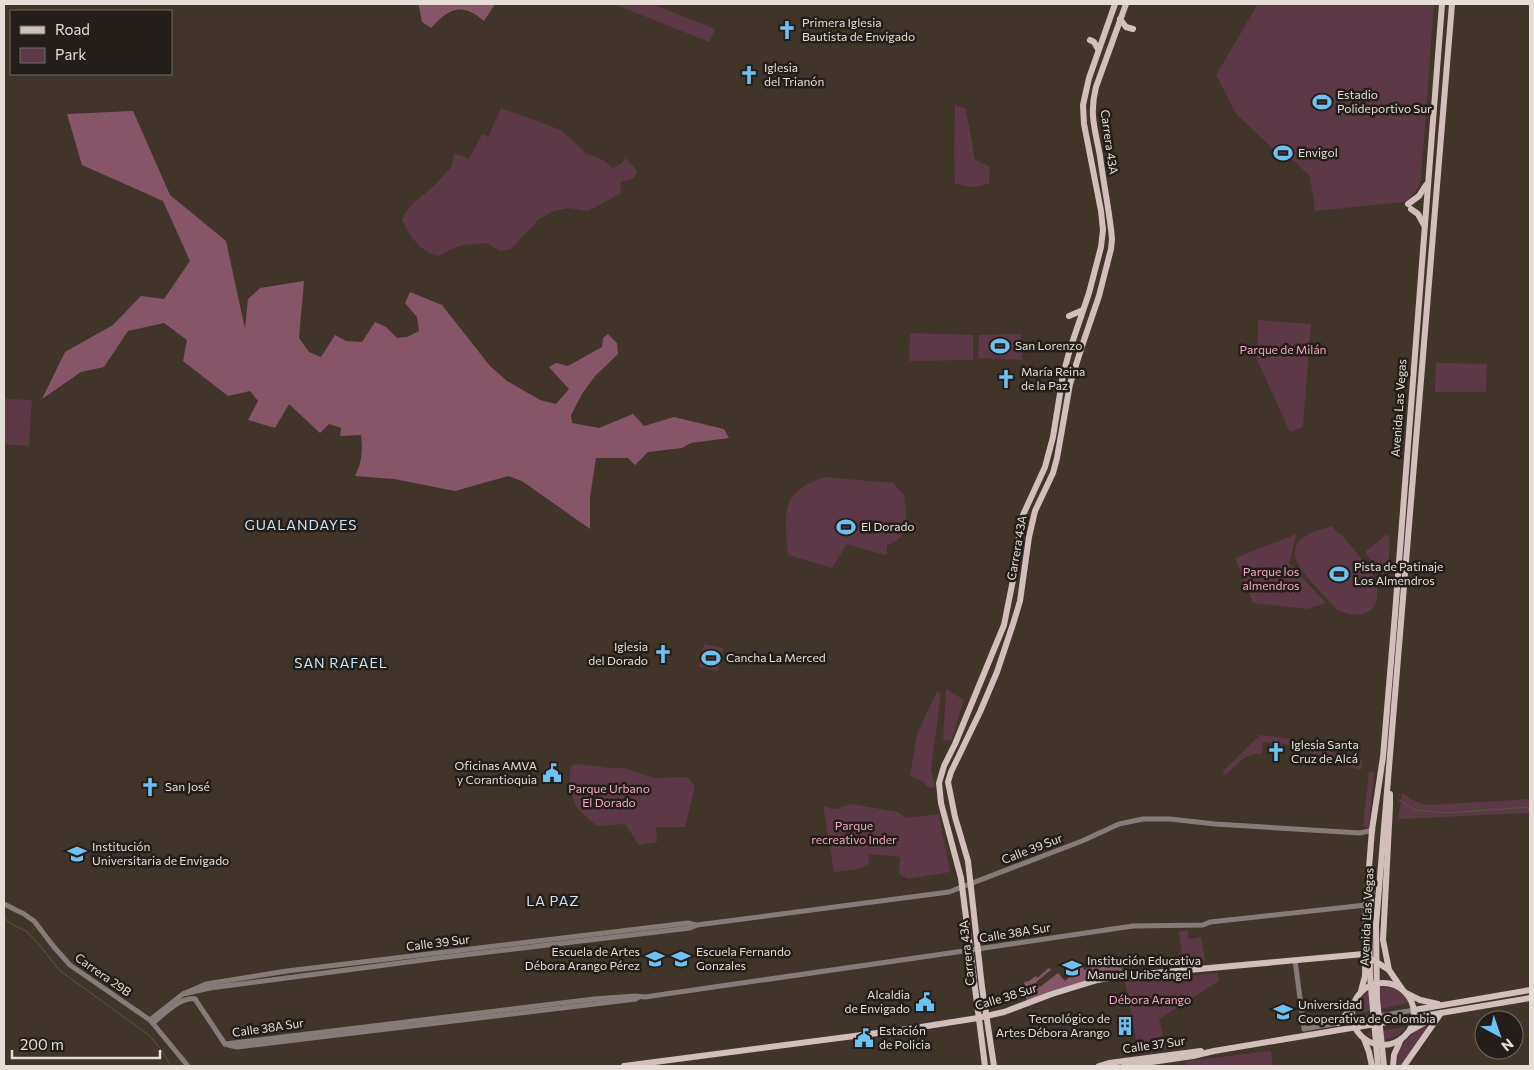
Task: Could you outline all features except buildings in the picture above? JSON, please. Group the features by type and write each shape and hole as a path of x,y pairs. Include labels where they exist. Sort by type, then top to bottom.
{"main road":[{"name":"Carrera 43A","path":"986,1066 978,1018 962,886 941,803 939,783 1004,625 1010,604 1023,515 1045,467 1053,437 1063,375 1089,293 1103,237 1099,196 1082,114 1084,97 1098,49 1115,4"},
{"name":"Carrera 43A","path":"994,1066 986,1016 968,861 955,817 948,782 984,704 1014,621 1020,601 1029,537 1035,511 1053,474 1070,384 1099,296 1111,249 1112,229 1092,111 1096,87 1126,4"},
{"name":"Avenida Las Vegas","path":"1361,991 1365,976 1366,905 1393,630 1442,4"},
{"name":"Avenida Las Vegas","path":"1378,1066 1370,976 1373,925 1399,652 1452,4"},
{"path":"1120,19 1126,27 1133,29"},
{"path":"1090,40 1094,42 1098,49"},
{"path":"1424,227 1418,214 1410,207 1421,194 1428,179"},
{"path":"1069,316 1083,310"},
{"path":"1393,630 1396,630 1398,633 1399,652"},
{"name":"Avenida Las Vegas","path":"1388,768 1390,806 1383,940 1390,970"},
{"path":"1379,783 1384,785 1387,790"},
{"name":"Avenida Las Vegas","path":"1374,830 1373,925 1384,1066"},
{"path":"1365,943 1375,945 1383,940"},
{"path":"1364,954 1390,970 1411,999 1414,1014 1409,1032"},
{"name":"Calle 38 Sur","path":"624,1066 911,1029 978,1018 1004,1012 1097,980 1122,976 1364,954"},
{"path":"1441,1013 1393,1044 1373,1044 1339,1027 1361,991 1370,985 1381,982 1392,984 1426,1002 1444,1005"},
{"name":"Calle 37 Sur","path":"1124,1066 1298,1037 1339,1027 1355,1028 1444,1005 1530,990"},
{"name":"Calle 37 Sur","path":"1414,1014 1441,1013 1530,998"},
{"path":"1352,1006 1352,1021 1369,1052 1372,1066"},
{"path":"1404,1066 1441,1013"},
{"path":"1292,1032 1298,1037"},
{"path":"1393,1066 1394,1055 1402,1039"},
{"name":"Calle 37 Sur","path":"1099,1066 1186,1052 1214,1051"}],"street":[{"name":"Calle 39 Sur","path":"183,994 210,988 690,928 697,925 949,892 1082,841 1119,824 1143,819 1170,819 1215,824 1360,833 1374,830"},
{"name":"Carrera 29B","path":"4,904 34,921 70,965 151,1022 188,1066"},
{"name":"Calle 38A Sur","path":"195,999 225,1044 237,1046 636,999 639,997 1133,926 1202,924 1366,905"},
{"name":"Calle 39 Sur","path":"151,1022 183,994 206,984 287,971 688,923 697,925"},
{"name":"Calle 37 Sur","path":"1295,960 1304,1029 1339,1027 1352,1021 1414,1014"},
{"path":"151,1022 180,1002 189,998 195,999 199,990"}],"green space":[{"path":"614,4 652,4 715,29 709,42"},
{"path":"1258,4 1434,4 1421,179 1417,190 1410,198 1403,202 1315,211 1310,176 1293,160 1284,159 1236,114 1216,75"},
{"path":"955,105 966,109 975,160 990,167 989,184 973,187 955,184"},
{"path":"501,108 561,130 586,153 603,160 613,168 621,164 626,158 637,171 634,178 621,182 620,194 588,211 569,208 554,211 539,219 511,249 500,251 486,243 463,245 438,256 432,254 416,242 402,219 410,206 435,185 452,166 454,153 469,159 482,134 488,137"},
{"name":"Parque de Milán","path":"1258,320 1311,324 1303,427 1290,432 1257,360"},
{"path":"910,333 973,335 973,360 909,361"},
{"name":"San Lorenzo","path":"1021,334 1022,360 978,358 979,335"},
{"path":"1436,363 1487,364 1486,392 1435,392"},
{"path":"4,399 32,400 29,446 4,444"},
{"name":"El Dorado","path":"824,477 893,483 904,495 907,522 905,532 896,541 887,546 887,555 847,544 832,568 788,555 786,516 792,498 799,490"},
{"name":"Pista de Patinaje Los Almendros","path":"1332,526 1362,559 1361,561 1378,582 1376,602 1364,614 1347,613 1336,609 1298,565 1296,560 1296,548 1302,538"},
{"name":"Parque los almendros","path":"1297,534 1289,563 1326,603 1307,609 1253,603 1235,558"},
{"path":"1387,534 1390,539 1388,573 1383,576 1365,552"},
{"name":"Cancha La Merced","path":"704,644 723,648 718,671 699,667"},
{"path":"946,689 964,700 951,741 943,740"},
{"path":"937,691 941,694 931,769 935,787 929,788 922,781 910,776 917,734"},
{"path":"1260,735 1292,739 1362,761 1361,770 1286,744 1264,742 1262,754 1246,757 1224,776 1223,771"},
{"name":"Parque Urbano El Dorado","path":"572,765 625,768 654,778 687,777 695,786 685,827 656,827 657,842 639,845 625,824 597,826 575,804 570,784 570,774"},
{"path":"1369,772 1374,772 1369,828 1363,827"},
{"path":"1402,793 1416,802 1429,805 1530,799 1530,813 1398,819"},
{"name":"Parque recreativo Inder","path":"851,804 898,812 906,818 939,814 950,872 908,879 899,874 900,857 869,854 868,865 855,870 834,872 823,805 835,809"},
{"path":"1187,930 1189,939 1201,937 1205,960 1183,963 1179,932"},
{"name":"Débora Arango","path":"1217,973 1219,981 1159,1019 1164,1039 1168,1038 1170,1048 1139,1054 1125,982"},
{"path":"1386,987 1399,992 1409,1003 1357,1014 1359,1002 1365,994"},
{"path":"1425,1025 1427,1029 1401,1066 1396,1066 1401,1047 1418,1029"},
{"path":"1406,1027 1392,1038 1381,1040 1371,1037 1366,1033"},
{"path":"1271,1051 1273,1066 1186,1066 1185,1061"}],"shaded area":[{"path":"417,4 495,4 484,21 469,11 456,10 444,16 431,28 422,22"},
{"path":"133,111 170,195 226,241 245,329 248,299 260,288 304,281 299,338 309,352 321,357 335,335 346,341 362,342 375,322 386,327 397,338 407,337 419,331 417,317 405,303 410,292 442,305 490,366 507,381 540,400 556,404 569,389 549,367 556,363 568,366 602,347 603,338 608,334 617,343 618,354 595,376 582,394 571,415 572,423 599,428 633,414 644,426 674,417 724,429 729,438 691,443 682,448 648,452 635,465 628,458 596,458 590,497 590,529 522,481 508,476 455,491 394,479 355,476 361,456 361,435 340,436 341,428 329,424 320,433 289,404 275,428 248,420 258,401 250,391 228,396 183,361 187,340 164,323 128,331 104,367 81,372 42,399 65,352 113,325 141,296 164,299 190,261 163,201 82,165 67,114"},
{"path":"1104,955 1105,961 1122,960 1122,976 1027,1004 1024,982 1036,976 1037,978 1049,968 1051,970 1036,982 1040,987 1058,973 1065,981 1082,967 1085,970"}],"waterway":[{"path":"1399,800 1415,810 1447,813 1530,807"},
{"path":"4,918 11,924 26,931 59,970 150,1036 171,1066"}],"place":[{"name":"Primera Iglesia Bautista de Envigado","path":"787,30"},
{"name":"Iglesia del Trianón","path":"749,75"},
{"name":"Estadio Polideportivo Sur","path":"1322,102"},
{"name":"Envigol","path":"1283,153"},
{"name":"San Lorenzo","path":"1000,346"},
{"name":"María Reina de la Paz","path":"1006,379"},
{"name":"El Dorado","path":"846,527"},
{"name":"Pista de Patinaje Los Almendros","path":"1339,574"},
{"name":"Iglesia del Dorado","path":"663,654"},
{"name":"Cancha La Merced","path":"711,658"},
{"name":"Iglesia Santa Cruz de Alcá","path":"1276,752"},
{"name":"Oficinas AMVA y Corantioquia","path":"552,773"},
{"name":"San José","path":"150,787"},
{"name":"Institución Universitaria de Envigado","path":"77,854"},
{"name":"Escuela de Artes Débora Arango Pérez","path":"655,959"},
{"name":"Escuela Fernando Gonzales","path":"681,959"},
{"name":"Institución Educativa Manuel Uribe ángel","path":"1072,968"},
{"name":"Alcaldia de Envigado","path":"925,1002"},
{"name":"Universidad Cooperativa de Colombia","path":"1283,1012"},
{"name":"Tecnológico de Artes Débora Arango","path":"1125,1026"},
{"name":"Estación de Policia","path":"864,1038"}],"district":[{"name":"GUALANDAYES","path":"301,525"},
{"name":"SAN RAFAEL","path":"341,663"},
{"name":"LA PAZ","path":"553,901"}]}
